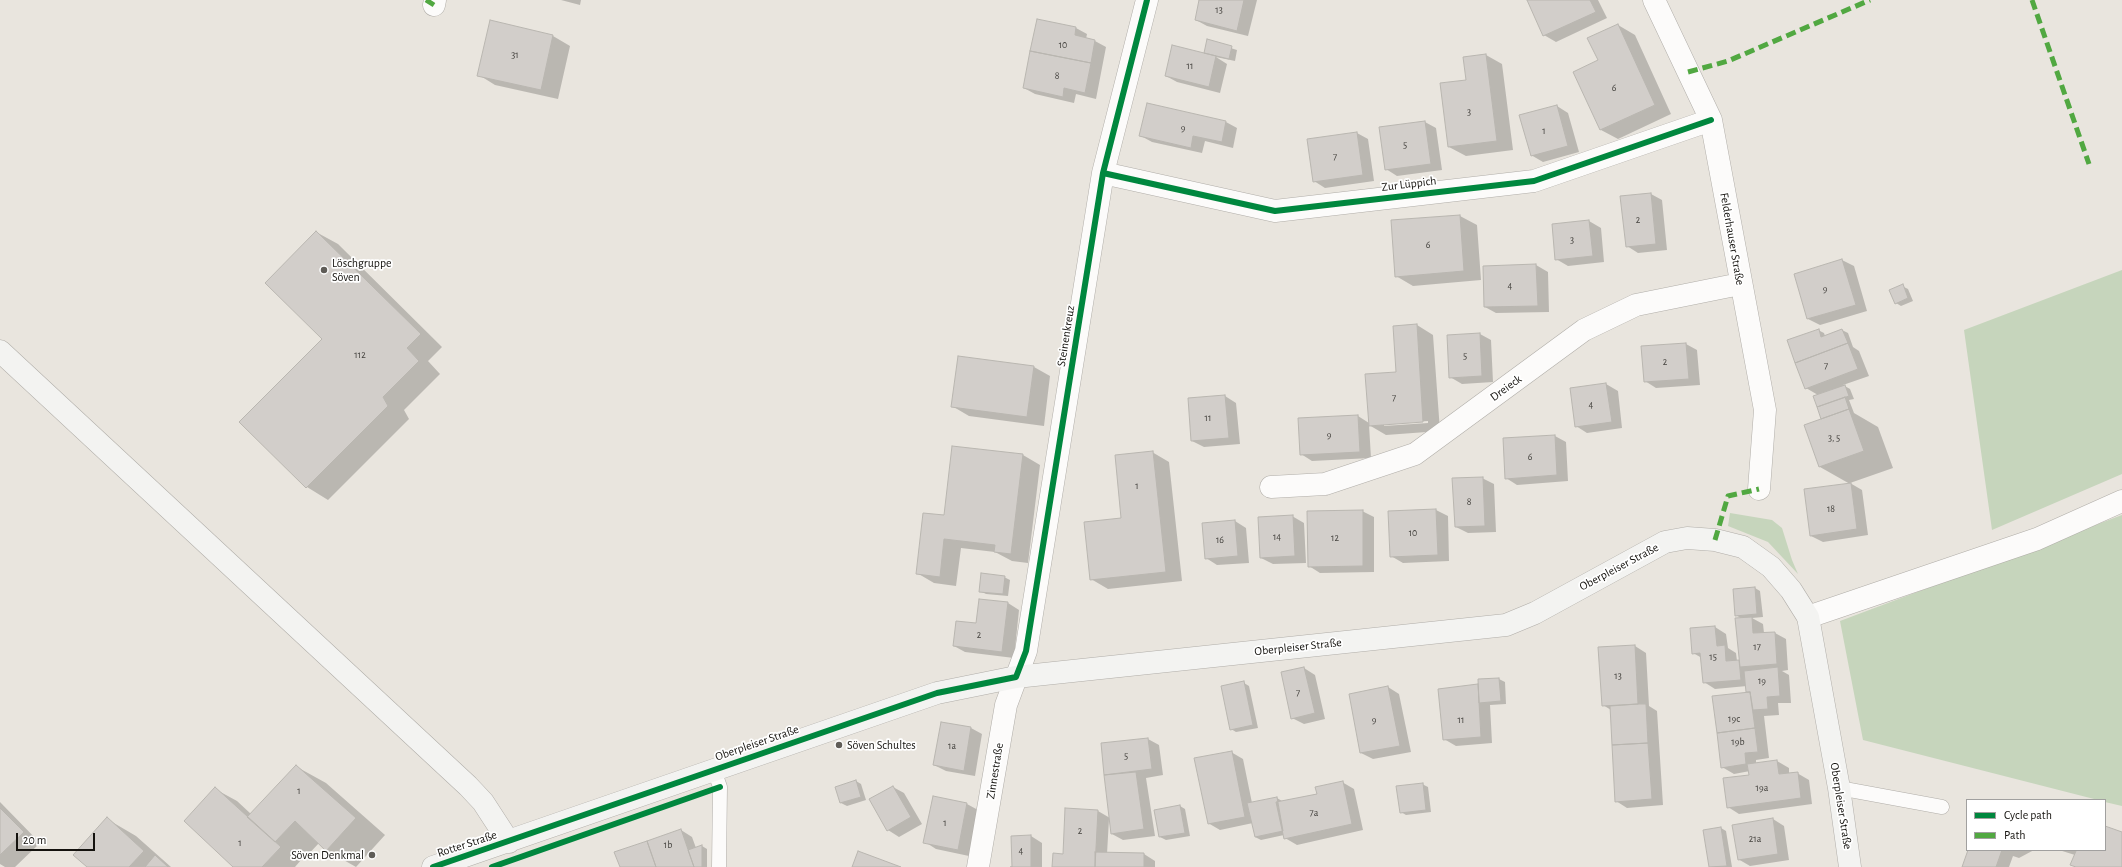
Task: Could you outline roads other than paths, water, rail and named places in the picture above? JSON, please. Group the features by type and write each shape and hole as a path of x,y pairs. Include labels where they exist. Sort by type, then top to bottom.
{"main road":[{"path":"0,350 468,786 483,802 509,842"},
{"name":"Oberpleiser Straße","path":"509,842 937,693 1016,677 1506,625 1535,613 1665,542 1687,538 1715,540 1744,547 1771,567 1791,590 1808,617 1839,788 1850,867"},
{"name":"Rotter Straße","path":"433,867 509,842"}],"street":[{"name":"Steinenkreuz","path":"1016,677 1026,651 1103,173 1147,0"},
{"name":"Felderhauser Straße","path":"1654,0 1711,120 1740,284 1765,410 1759,489"},
{"name":"Zur Lüppich","path":"1103,173 1275,211 1534,181 1711,120"},
{"name":"Dreieck","path":"1271,487 1325,484 1415,454 1584,330 1636,305 1740,284"},
{"path":"1808,617 2037,539 2122,501"},
{"name":"Zinnestraße","path":"978,867 1006,705 1016,677"}],"lane":[{"path":"714,770 720,787 719,867"},
{"path":"1839,788 1942,807"}],"place":[{"name":"Löschgruppe Söven","path":"324,270"},
{"name":"Söven Schultes","path":"839,745"},
{"name":"Söven Denkmal","path":"372,855"}]}
